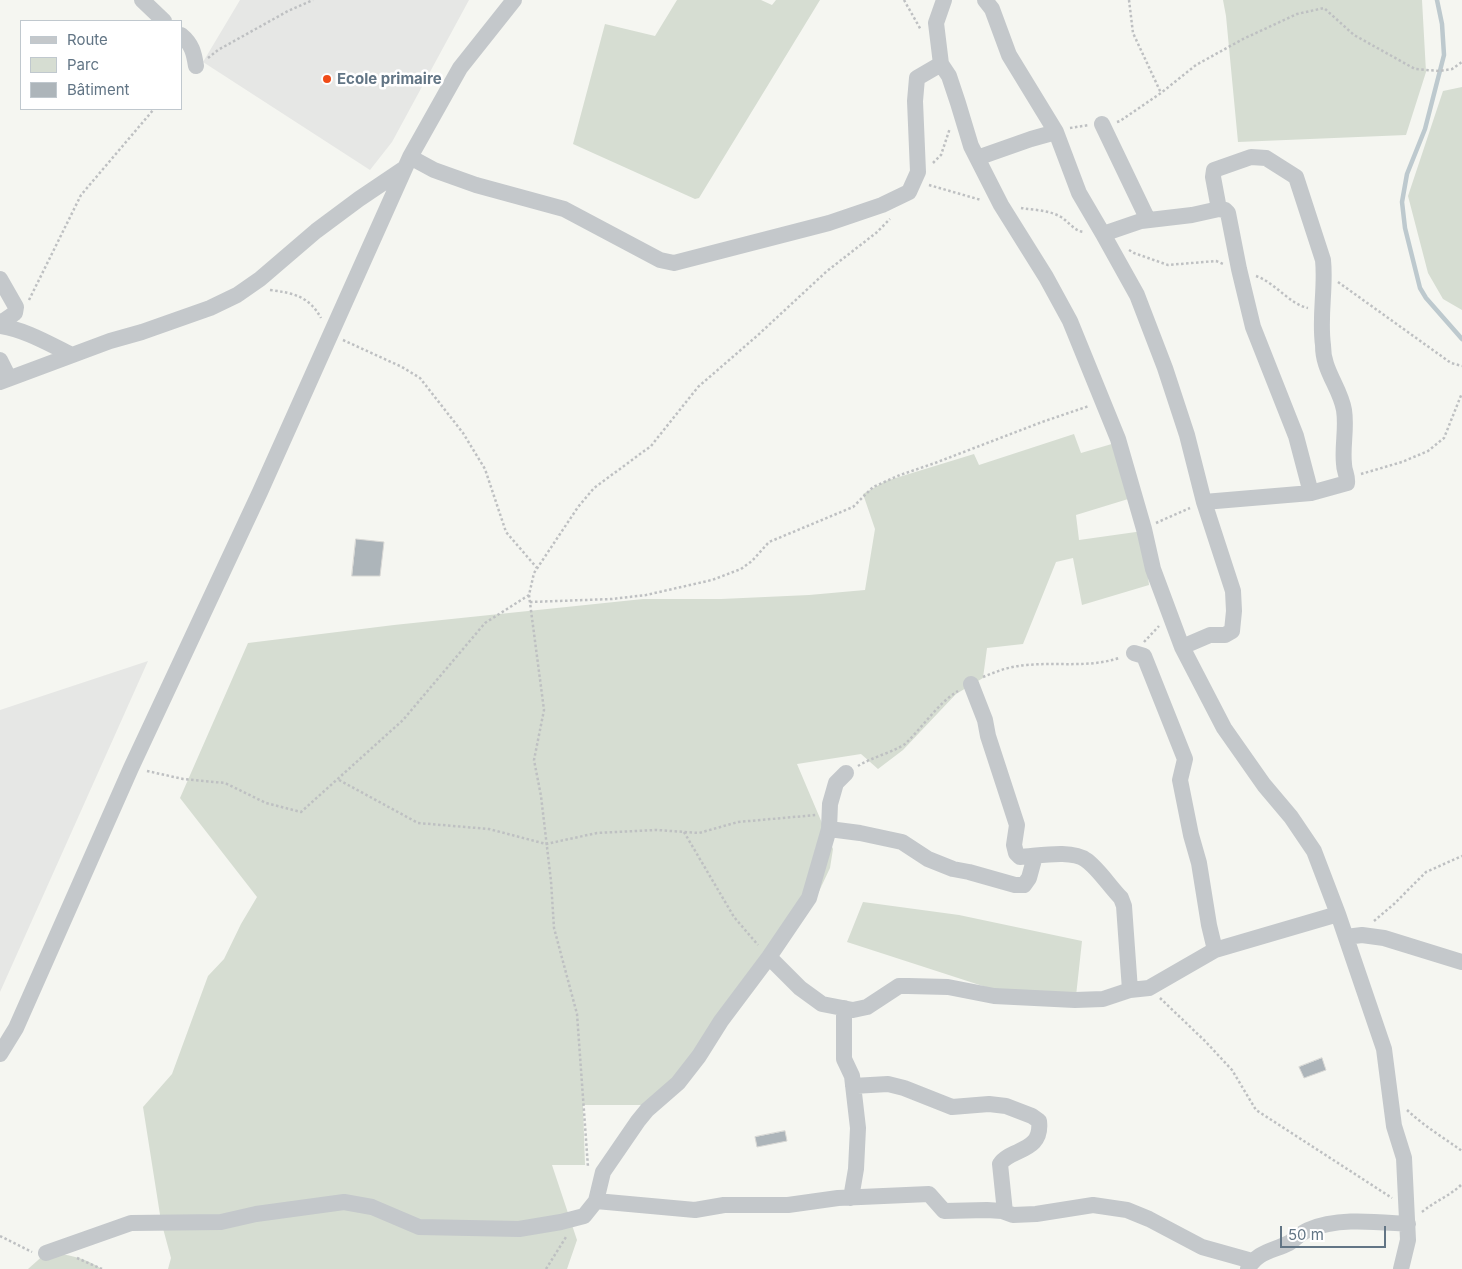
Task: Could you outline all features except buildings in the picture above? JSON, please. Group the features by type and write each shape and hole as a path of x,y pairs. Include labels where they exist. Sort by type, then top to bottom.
{"street":[{"path":"142,0 163,20"},
{"path":"0,1054 16,1028 130,768 260,492 408,163 460,68 514,0"},
{"path":"944,0 936,23 940,64 949,76 971,146 1001,206 1038,264 1070,320 1118,439 1144,529 1153,569 1182,647 1224,728 1264,785 1291,816 1314,851 1338,914 1354,936 1384,1049 1389,1099 1394,1126 1404,1158 1408,1240 1401,1269"},
{"path":"985,0 992,9 1009,55 1056,132 1079,194 1104,234 1137,295 1165,368 1187,435 1204,502 1233,591 1234,612 1232,631 1226,636 1210,635 1182,647"},
{"path":"182,36 190,41 196,66"},
{"path":"408,163 564,210 660,260 674,263 829,223 882,206 909,192 918,172 915,101 917,78 940,64"},
{"path":"1102,124 1148,220"},
{"path":"977,158 1056,132"},
{"path":"1204,502 1311,493 1347,483 1348,479 1344,465 1346,432 1344,410 1340,393 1326,364 1322,343 1321,300 1324,272 1323,260 1296,177 1266,158 1251,157 1214,170 1213,177 1220,209"},
{"path":"0,360 4,380 210,308 238,295 316,231 408,163"},
{"path":"1104,234 1148,220 1192,215 1220,209 1225,210 1228,214 1253,327 1296,436 1311,493"},
{"path":"0,279 16,307 15,313 0,322"},
{"path":"0,326 11,328 36,338 72,355"},
{"path":"1134,653 1144,656 1185,759 1180,780 1191,835 1199,863 1215,950"},
{"path":"971,684 985,720 988,736 1017,824 1014,844 1016,852 1020,857 1068,854 1080,856 1088,860 1121,898 1124,906 1130,990"},
{"path":"46,1253 131,1222 222,1222 256,1214 344,1202 372,1208 419,1228 519,1229 584,1216 596,1201 603,1172 638,1121 647,1110 678,1083 699,1056 721,1021 769,957 809,898 829,821 836,783 846,773"},
{"path":"829,821 860,833 902,842 928,859 954,870 969,872 1015,885 1024,885 1029,878 1035,856"},
{"path":"769,957 800,988 822,1004 853,1010 867,1007 899,986 948,987 994,996 1074,1000 1104,999 1130,990 1149,988 1215,950 1338,914"},
{"path":"1354,936 1384,938 1462,962"},
{"path":"844,1008 844,1059 852,1076 858,1128 856,1169 851,1198"},
{"path":"854,1086 888,1084 904,1088 952,1107 989,1104 1006,1106 1032,1116 1039,1121 1040,1128 1034,1142 1028,1148 1004,1159 1000,1164 1005,1212"},
{"path":"596,1201 695,1210 724,1205 788,1205 838,1198 929,1194 944,1210 987,1210 1012,1214 1036,1214 1093,1205 1127,1210 1149,1219 1202,1247 1250,1265 1269,1250 1288,1243 1308,1230 1334,1223 1408,1216"}],"path":[{"path":"196,66 226,46 313,0"},
{"path":"1129,0 1133,33 1161,93"},
{"path":"1056,132 1076,127 1120,121 1161,93 1196,65 1243,39 1297,14 1324,8 1354,36 1415,69 1439,71 1452,69 1462,62"},
{"path":"15,313 31,298 81,195 153,110"},
{"path":"914,181 941,155 951,126"},
{"path":"587,1173 577,1014 554,928 551,881 541,796 534,760 544,710 529,595 534,573 578,508 594,488 651,446 698,387 827,271 876,233 896,213"},
{"path":"1324,272 1451,363 1462,366"},
{"path":"248,287 280,292 305,299 316,308 331,335 402,367 420,378 463,433 485,469 506,532 537,568"},
{"path":"1348,479 1366,471 1402,462 1428,451 1444,438 1462,393"},
{"path":"530,602 612,600 646,596 712,580 740,569 752,561 769,542 853,507 873,487 900,475 1103,401"},
{"path":"1144,529 1204,502"},
{"path":"130,768 183,779 225,783 266,803 301,812 339,780 403,720 485,623 529,595"},
{"path":"846,773 870,759 903,745 955,692 983,677 1008,667 1028,664 1072,665 1095,663 1115,660 1134,653 1159,626 1166,605"},
{"path":"339,780 418,823 489,829 546,844 597,834 657,830 699,833 738,822 829,821"},
{"path":"684,832 734,916 769,957"},
{"path":"1354,936 1426,872 1462,856"},
{"path":"1149,988 1205,1041 1232,1070 1256,1110 1408,1216 1452,1194 1462,1184"},
{"path":"1389,1099 1462,1151"},
{"path":"546,1269 577,1218"}],"shaded area":[{"name":"Ecole primaire","path":"240,0 469,0 392,142 370,170 203,62"},
{"path":"148,661 0,992 0,710"}],"green space":[{"path":"677,0 761,0 772,5 776,0 820,0 699,198 695,199 573,144 605,24 655,36"},
{"path":"1223,0 1422,0 1426,72 1406,135 1238,142"},
{"path":"1462,87 1462,310 1443,299 1428,273 1408,196 1443,91"},
{"path":"1074,434 1081,453 1122,441 1138,496 1076,515 1079,540 1143,531 1149,585 1082,605 1073,558 1056,562 1023,644 987,648 983,678 956,694 903,750 878,769 861,754 797,764 833,849 830,868 813,904 657,1105 583,1105 585,1165 552,1165 577,1240 567,1269 168,1269 171,1258 161,1221 143,1107 172,1074 208,976 224,959 257,897 180,798 248,643 394,625 643,599 721,599 865,590 875,529 863,494 886,481 974,454 979,465"},
{"path":"863,902 959,915 1082,941 1076,996 992,989 847,942"},
{"path":"46,1253 75,1257 102,1269 28,1269"}],"waterway":[{"path":"1437,0 1442,24 1444,55 1425,129 1407,174 1402,202 1405,228 1420,288 1426,298 1462,339"}],"place":[{"name":"Ecole primaire","path":"327,79"}]}
